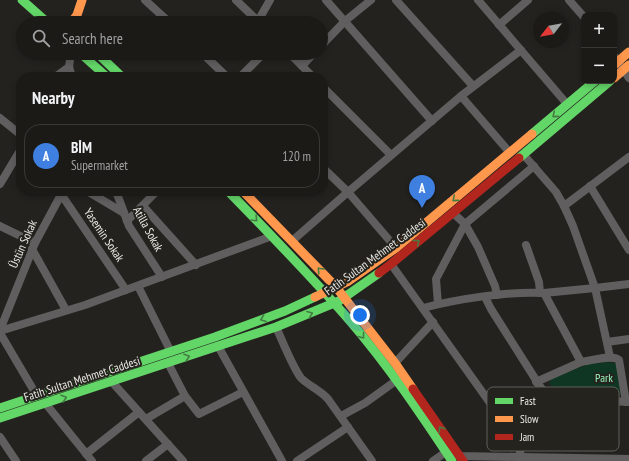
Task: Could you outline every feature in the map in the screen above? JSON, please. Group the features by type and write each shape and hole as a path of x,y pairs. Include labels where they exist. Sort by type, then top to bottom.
{"main road":[{"path":"22,0 32,4 42,16"},
{"path":"74,0 81,16"},
{"path":"77,16 80,11 82,0"},
{"path":"617,60 629,52"},
{"path":"88,60 101,72"},
{"path":"105,60 117,72"},
{"path":"617,75 626,67"},
{"path":"0,408 171,352 285,311 336,287 364,271 396,248 591,84"},
{"name":"Fatih Sultan Mehmet Caddesi","path":"0,418 276,327 334,304 391,264 453,214 606,84"},
{"path":"233,196 272,236 350,322 397,380 452,461"},
{"path":"248,196 336,287 395,363 462,458"}],"street":[{"path":"145,0 162,16"},
{"path":"236,0 253,16"},
{"path":"262,16 270,0"},
{"path":"326,0 432,121"},
{"path":"328,39 345,21 371,0"},
{"path":"396,0 473,86"},
{"path":"478,0 568,104"},
{"path":"499,25 528,0"},
{"path":"569,0 581,14"},
{"path":"292,241 461,96 520,50"},
{"path":"70,60 69,67 70,72"},
{"path":"209,60 222,72"},
{"path":"245,72 257,60"},
{"path":"296,60 308,72"},
{"path":"302,66 308,60"},
{"path":"617,62 626,67 629,78"},
{"path":"62,72 69,67"},
{"path":"328,92 391,155"},
{"path":"461,96 510,153"},
{"path":"0,118 16,131"},
{"path":"523,154 556,192 573,226 595,288 610,357"},
{"path":"0,184 16,158"},
{"path":"564,206 590,186 628,161"},
{"path":"438,304 436,279 465,224 534,166"},
{"path":"328,173 348,192 396,248"},
{"path":"486,185 496,198"},
{"path":"590,186 629,250"},
{"name":"Üstün Sokak","path":"0,331 34,246 60,196"},
{"name":"Yasemin Sokak","path":"65,196 126,290"},
{"path":"95,196 126,218 143,206 152,196"},
{"name":"Atilla Sokak","path":"118,196 126,218 162,277"},
{"path":"143,206 196,265"},
{"path":"453,214 465,224 483,258 495,286 497,295"},
{"path":"0,226 34,246 66,310"},
{"path":"37,396 0,331 85,305 272,236"},
{"path":"526,245 542,293 581,362"},
{"path":"391,264 487,399"},
{"path":"423,308 438,304 497,295 542,293 629,284"},
{"path":"138,286 171,352"},
{"path":"485,297 539,385"},
{"path":"395,363 433,322"},
{"path":"276,327 298,373 306,382 321,392 328,399 372,461"},
{"path":"607,342 629,339"},
{"path":"218,346 282,461"},
{"path":"536,387 581,362 610,357 617,358 619,360 628,402"},
{"path":"168,363 186,396 199,414 244,392"},
{"path":"340,416 365,403 397,380"},
{"path":"112,382 183,461"},
{"path":"146,419 186,396"},
{"path":"46,404 92,461"},
{"path":"86,454 139,412"},
{"path":"297,461 348,426"},
{"path":"0,437 16,461"},
{"path":"146,461 168,444"},
{"path":"519,451 521,456"},
{"path":"433,461 446,452 462,458 521,456 541,459 629,459"}],"green space":[{"name":"Park","path":"608,362 618,364 623,394 619,394 619,387 554,387 549,384 552,378 592,363"}],"traffic: fast":[{"path":"22,0 40,16"},
{"path":"88,60 101,72"},
{"path":"104,60 117,72"},
{"path":"532,134 591,84"},
{"path":"519,158 606,84"},
{"path":"233,196 305,271 364,338 403,390 452,461"},
{"path":"0,418 276,327 339,301 379,273"},
{"path":"0,408 215,337 285,311 315,297"}],"traffic: slow":[{"path":"76,16 82,0"},
{"path":"617,62 629,52"},
{"path":"617,75 629,65"},
{"path":"315,297 347,282 396,248 532,134"},
{"path":"248,196 336,287 395,363 413,389"}],"traffic: jam":[{"path":"379,273 519,158"},
{"path":"413,389 463,461"}],"place":[{"name":"BİM","path":"422,208"}]}
